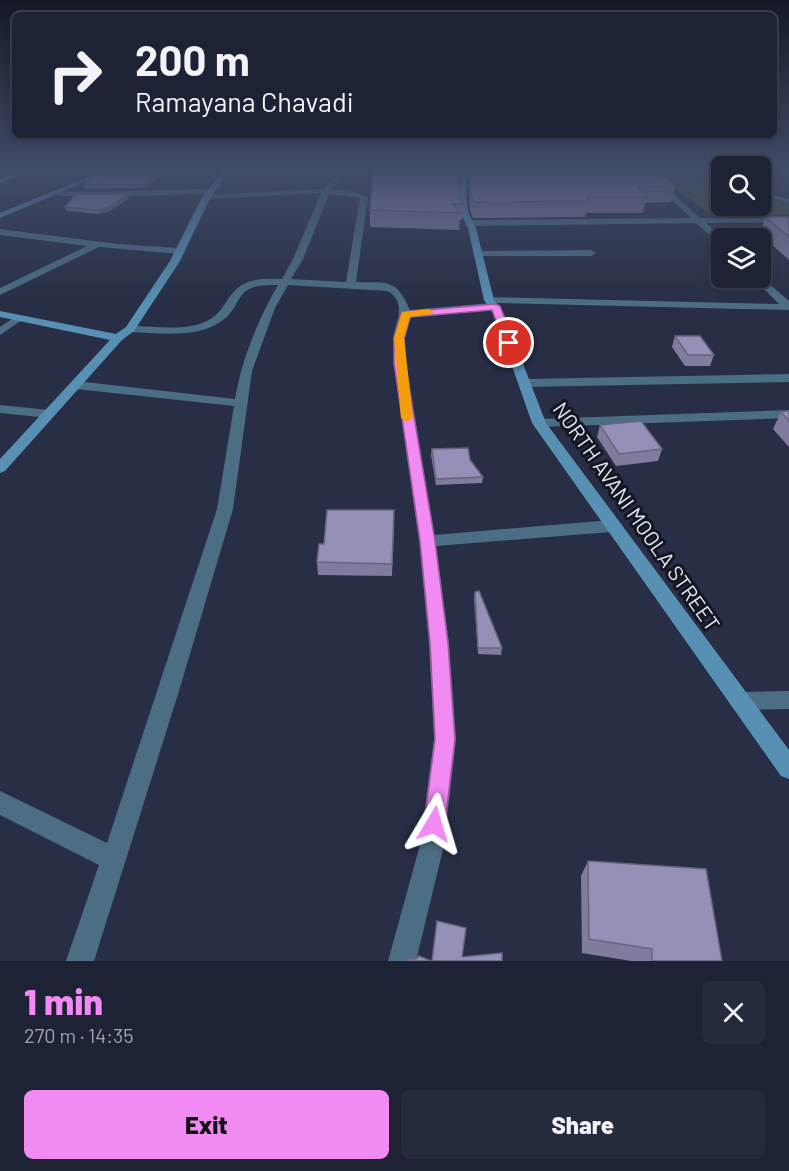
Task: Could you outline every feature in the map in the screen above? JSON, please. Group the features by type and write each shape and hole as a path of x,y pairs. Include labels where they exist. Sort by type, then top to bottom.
{"main road":[{"path":"0,468 118,338 130,329 175,261 198,214"},
{"name":"NORTH AVANI MOOLA STREET","path":"465,214 470,222 492,303 539,423 612,526 742,700 789,768"},
{"path":"0,314 118,338"}],"street":[{"path":"80,961 225,509 246,371 270,308 298,259 317,214"},
{"path":"351,283 361,214"},
{"path":"690,214 711,233"},
{"path":"470,222 789,220"},
{"path":"0,232 96,245 179,251"},
{"path":"0,292 96,245"},
{"path":"478,254 591,253"},
{"path":"130,329 204,326 224,314 239,291 247,284 259,281 351,283 391,288 400,297 406,314 399,338 400,363 427,541 439,643 445,739 432,845 402,961"},
{"path":"769,288 789,307"},
{"path":"406,314 492,303 789,307"},
{"path":"0,332 18,318"},
{"path":"524,383 789,378"},
{"path":"76,385 240,403"},
{"path":"0,409 49,414"},
{"path":"539,423 789,414"},
{"path":"427,541 612,526"},
{"path":"742,700 789,700"},
{"path":"0,803 114,860"}],"green space":[{"path":"771,214 789,214 771,215"}],"building":[{"path":"765,217 789,217 789,237"},
{"path":"675,336 700,336 714,355 688,355"},
{"path":"789,411 789,421 781,412"},
{"path":"641,421 662,449 619,454 600,425"},
{"path":"468,448 470,460 483,477 436,479 432,449"},
{"path":"327,510 394,510 392,564 317,562 319,544 324,544"},
{"path":"479,591 502,648 478,648 475,592"},
{"path":"588,861 706,869 722,961 652,961 652,949 589,939"},
{"path":"437,921 466,928 462,957 502,953 502,961 432,961"},
{"path":"419,956 431,961 406,961 416,959"}],"slow traffic":[{"path":"407,418 399,338 406,314 429,312"}],"route":[{"path":"434,824 445,739 439,643 427,541 400,363 399,338 406,314 495,306 509,343"}]}
